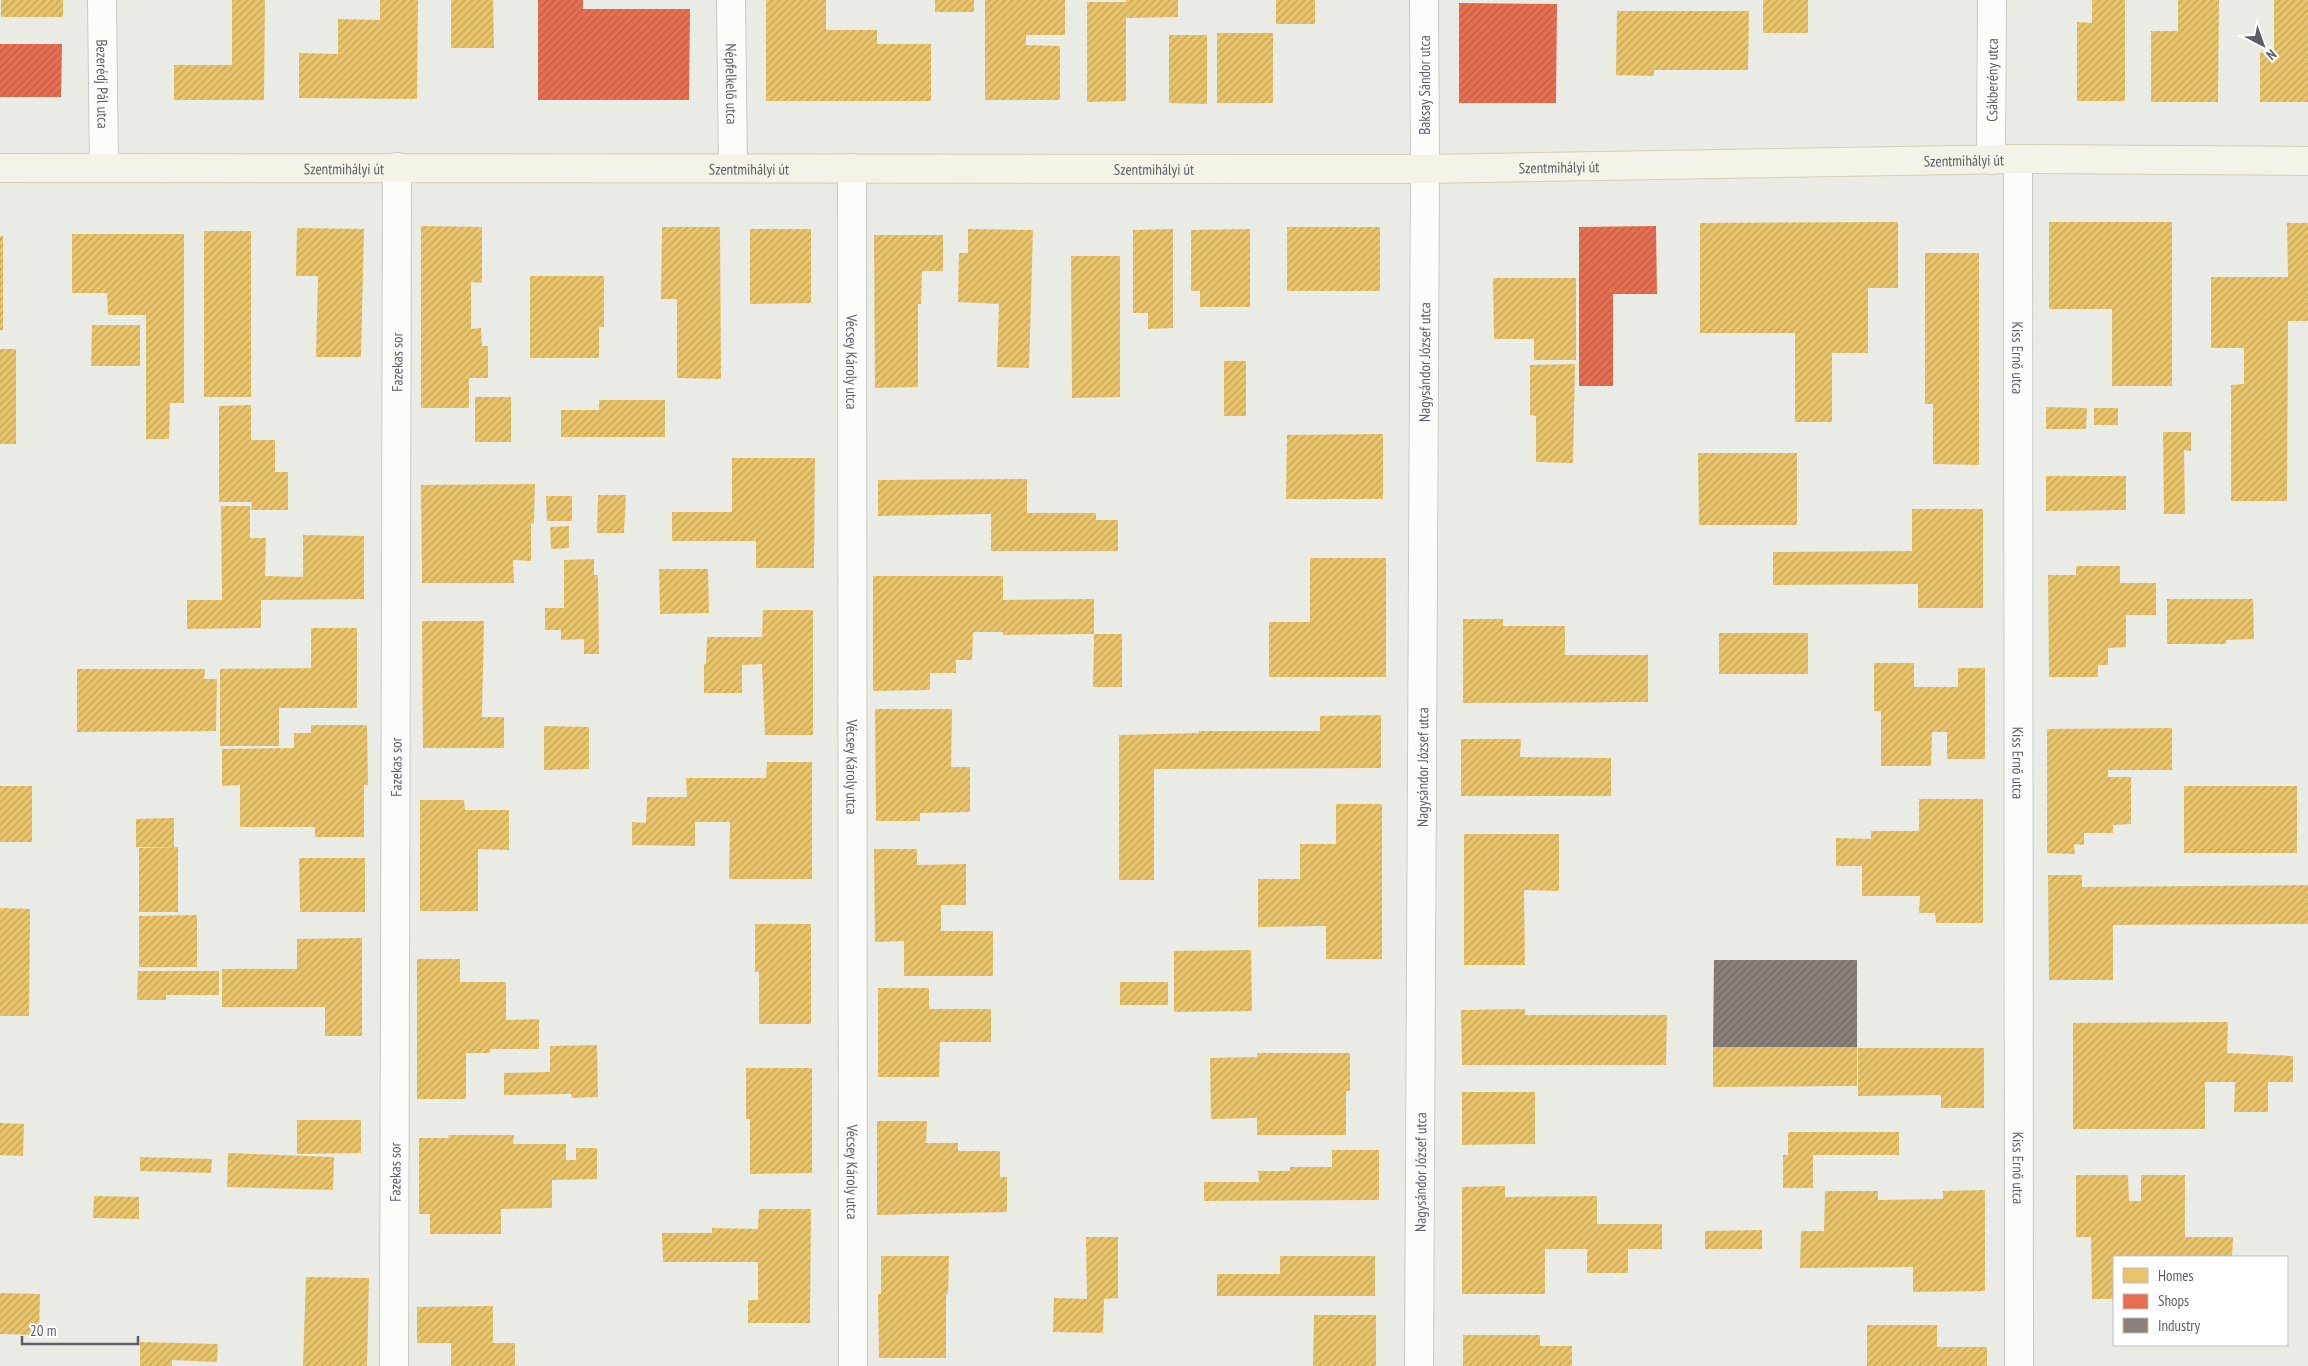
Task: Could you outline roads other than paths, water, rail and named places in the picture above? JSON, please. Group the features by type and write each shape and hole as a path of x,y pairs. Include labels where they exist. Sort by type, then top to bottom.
{"main road":[{"name":"Szentmihályi út","path":"0,168 1425,169 2018,159 2308,161"}],"street":[{"name":"Bezerédj Pál utca","path":"102,0 104,168"},
{"name":"Népfelkelő utca","path":"731,0 733,168"},
{"name":"Baksay Sándor utca","path":"1424,0 1425,169"},
{"name":"Csákberény utca","path":"1991,160 1992,0"},
{"name":"Kiss Ernő utca","path":"2018,159 2019,1366"},
{"name":"Fazekas sor","path":"394,1366 397,168"},
{"name":"Vécsey Károly utca","path":"852,168 853,1366"},
{"name":"Nagysándor József utca","path":"1419,1366 1425,169"}]}
